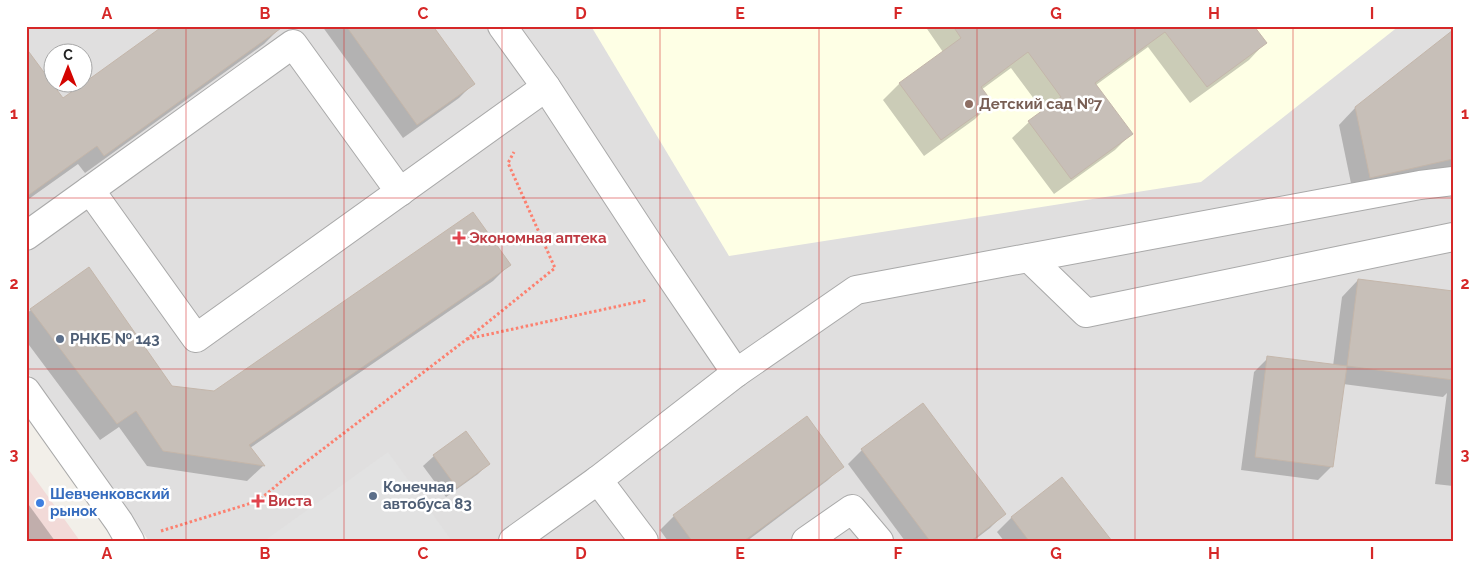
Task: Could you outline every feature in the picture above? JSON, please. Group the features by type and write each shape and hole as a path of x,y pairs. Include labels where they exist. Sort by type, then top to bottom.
{"street":[{"path":"502,26 546,87 736,373"},
{"path":"26,236 293,44 400,192"},
{"path":"90,190 196,338 546,87"},
{"path":"513,541 598,480 736,373 856,290 1420,185 1453,182"},
{"path":"1029,258 1086,314 1453,237"},
{"path":"26,391 119,522 130,541"},
{"path":"598,480 644,541"},
{"path":"806,541 852,509 879,541"}],"path":[{"path":"156,533 258,501 289,475 467,339 555,268 508,163"},
{"path":"467,339 682,293"}],"shaded area":[{"path":"26,26 1453,26 1453,541 149,541 26,370"},
{"name":"Детский сад №7","path":"591,26 1399,26 1201,182 729,256"},
{"name":"Конечная автобуса 83","path":"388,452 452,541 264,541"},
{"name":"Шевченковский рынок","path":"26,466 80,541 26,541"}],"building":[{"path":"163,26 284,26 104,156 97,146 26,197 26,48 42,70 42,92 59,92 63,98 71,92 92,92 92,77"},
{"path":"346,26 433,26 475,84 417,125"},
{"path":"953,26 1254,26 1267,43 1207,87 1165,32 1095,83 1133,134 1071,179 1028,121 1061,97 1028,52 981,87 993,103 941,140 899,83 961,38"},
{"path":"1453,30 1453,159 1370,178 1355,107"},
{"path":"473,212 511,265 249,445 265,466 163,451 136,411 117,424 30,309 89,267 172,386 214,391"},
{"path":"1358,279 1453,291 1453,380 1347,366"},
{"path":"1267,356 1347,366 1333,467 1255,457"},
{"path":"923,403 1006,514 971,541 930,541 861,449"},
{"path":"807,416 844,467 744,541 692,541 673,515"},
{"path":"466,431 490,464 457,488 433,455"},
{"path":"1062,477 1112,541 1029,541 1011,517"}],"place":[{"name":"Детский сад №7","path":"969,104"},
{"name":"Экономная аптека","path":"459,238"},
{"name":"РНКБ № 143","path":"60,339"},
{"name":"Конечная автобуса 83","path":"373,496"},
{"name":"Виста","path":"258,501"},
{"name":"Шевченковский рынок","path":"40,503"}]}
